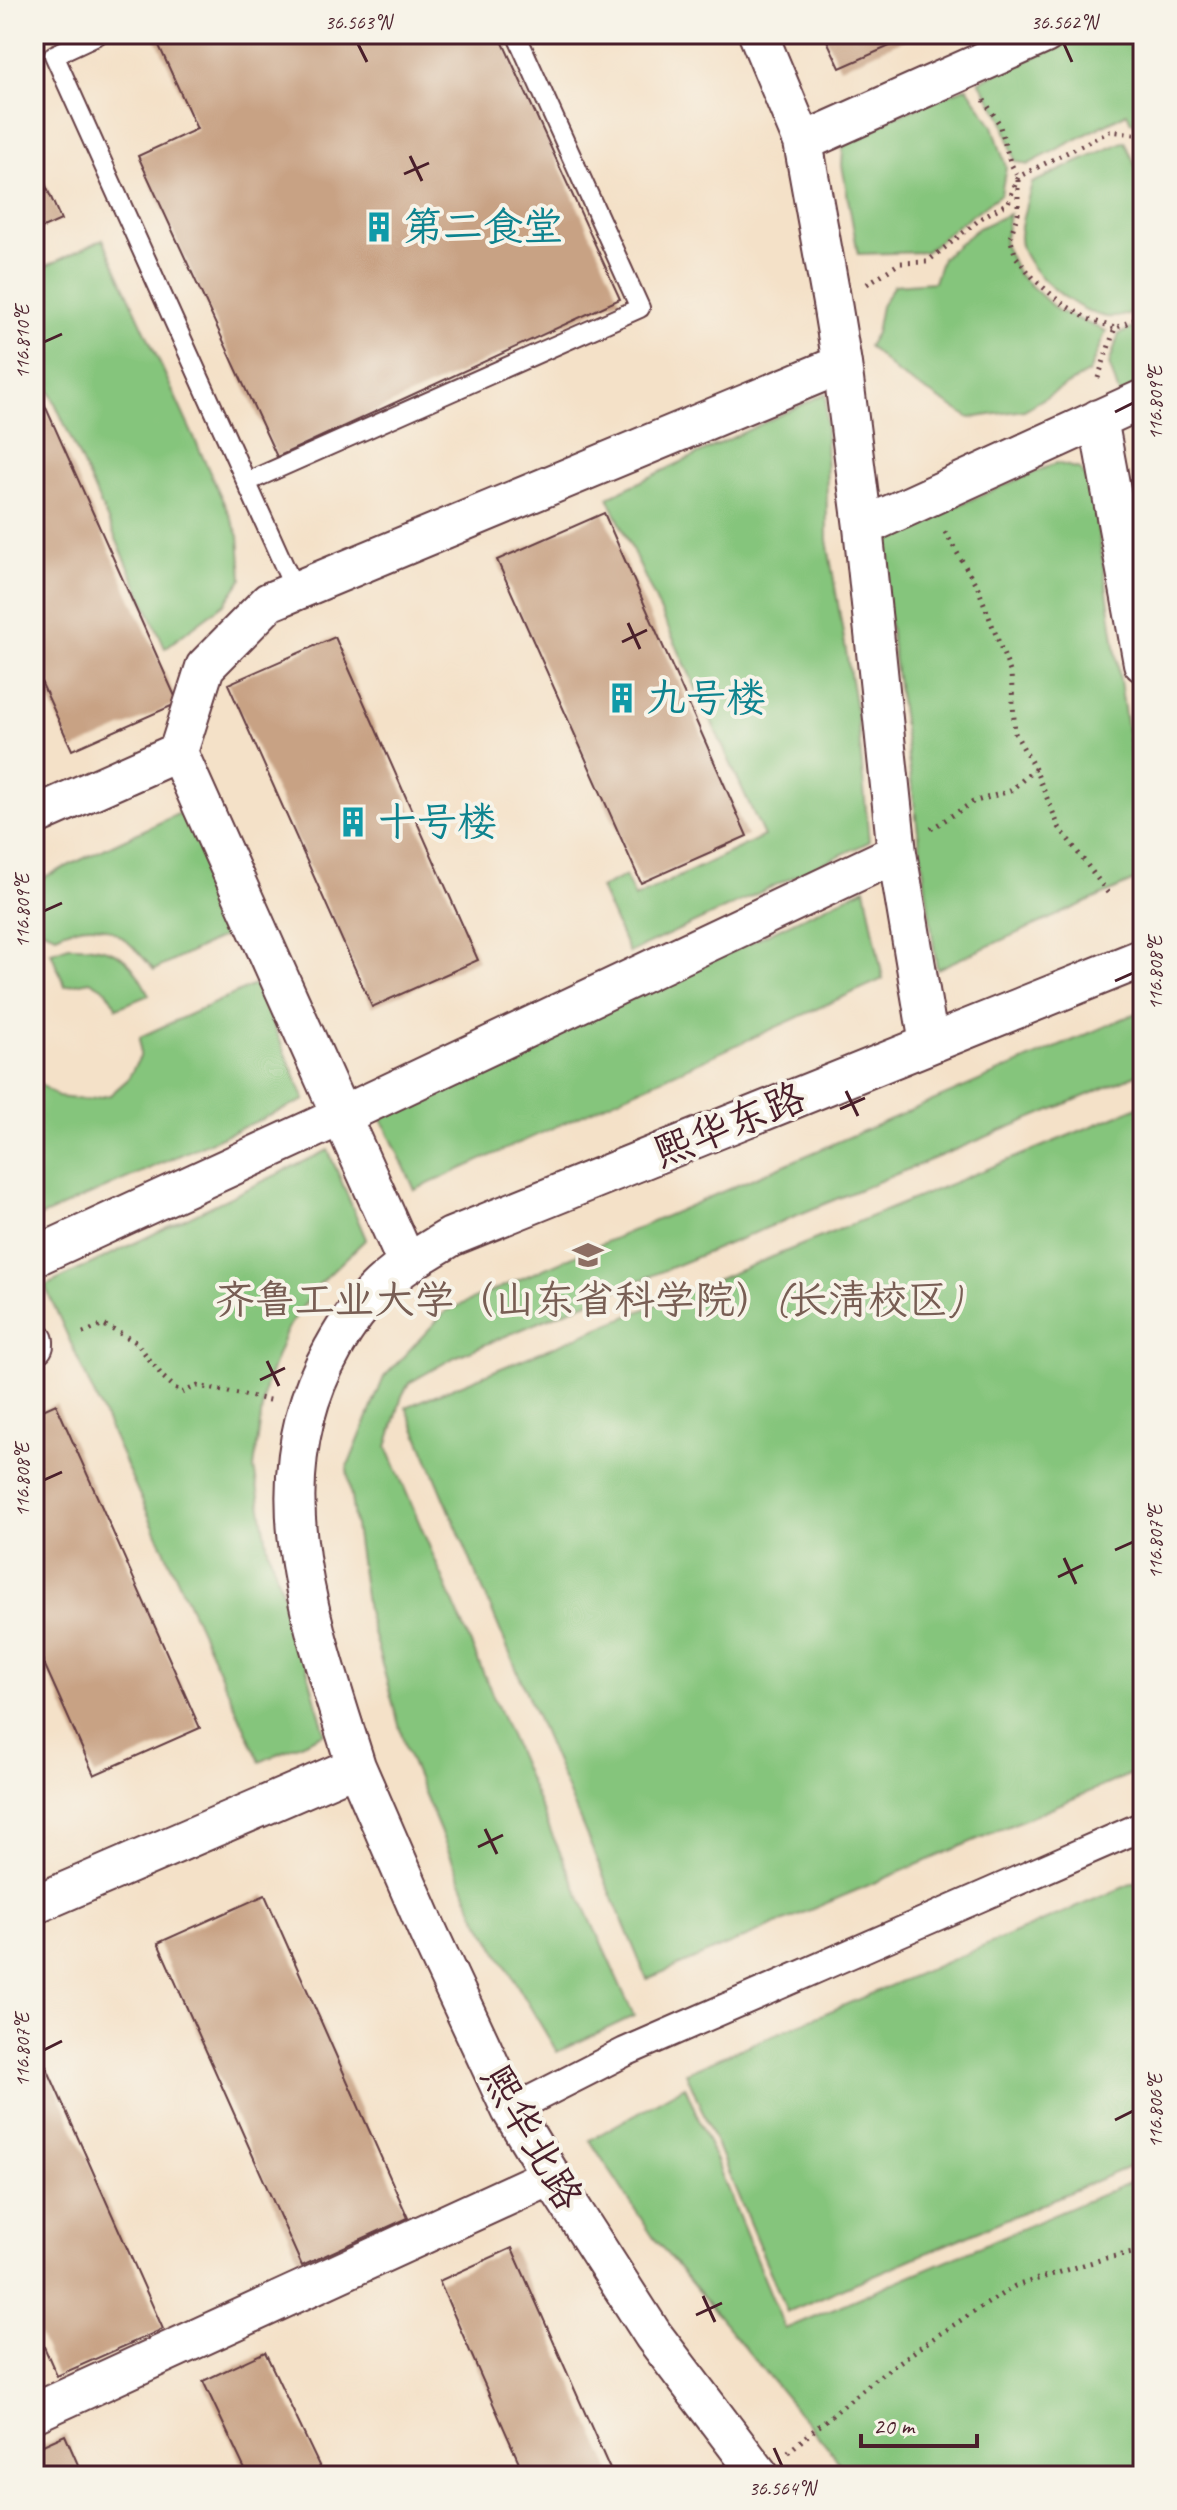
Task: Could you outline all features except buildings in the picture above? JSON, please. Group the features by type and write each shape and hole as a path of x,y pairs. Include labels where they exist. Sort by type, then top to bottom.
{"street":[{"path":"758,34 803,142 832,303 863,527 896,846 929,1044"},
{"path":"803,142 1045,34"},
{"path":"407,1263 178,752 205,667 269,602 842,364"},
{"path":"863,527 1143,399"},
{"path":"1098,419 1143,663"},
{"path":"34,816 178,752"},
{"path":"34,1257 343,1115 896,846"},
{"name":"熙华东路","path":"306,1406 322,1367 344,1329 378,1288 407,1263 451,1237 1143,958"},
{"name":"熙华北路","path":"306,1406 295,1458 294,1493 299,1550 318,1644 356,1766 429,1934 511,2110 653,2335 755,2475"},
{"path":"34,1905 356,1766"},
{"path":"511,2110 625,2052 1143,1826"},
{"path":"34,2413 551,2176"}],"lane":[{"path":"99,34 54,55 295,590"},
{"path":"247,482 640,308 516,34"}],"path":[{"path":"965,70 999,123 1010,162 1018,177 1018,213 1010,238 1016,257 1035,280 1060,302 1088,319 1115,328 1143,316"},
{"path":"832,303 888,273 900,263 927,262 984,216 1008,203 1018,177 1110,131 1143,135"},
{"path":"1098,419 1096,382 1115,328"},
{"path":"926,498 978,588 1011,674 1015,733 1035,769 1059,827 1108,893"},
{"path":"896,846 933,828 973,802 1010,791 1035,769"},
{"path":"83,1333 104,1325 136,1342 163,1377 181,1393 198,1386 306,1406"},
{"path":"755,2475 797,2446 874,2380 1015,2286 1106,2258 1143,2251"}],"green space":[{"path":"1086,34 1143,34 1143,123 1131,122 1127,113 1027,165 1015,161 1002,118 979,81"},
{"path":"967,87 993,126 1006,167 1001,194 925,252 858,254 842,165 844,137"},
{"path":"1125,141 1143,179 1143,307 1123,316 1107,317 1077,306 1050,286 1022,250 1020,231 1032,183"},
{"path":"1009,214 1004,244 1018,274 1058,311 1106,331 1089,372 1024,410 970,418 897,373 868,346 876,333 881,306 894,285 934,282 942,258 978,228"},
{"path":"103,239 239,536 242,579 225,603 165,648 34,356 34,272"},
{"path":"1143,324 1143,390 1121,400 1109,364 1119,334"},
{"path":"826,393 827,540 857,715 869,842 629,953 600,888 625,876 635,898 764,836 608,497"},
{"path":"1056,463 1080,469 1092,487 1143,840 1143,877 937,969 878,540"},
{"path":"184,811 237,930 154,970 123,938 100,927 87,926 56,935 40,929 34,932 34,882"},
{"path":"865,888 883,979 415,1190 381,1117"},
{"path":"69,946 98,948 119,955 135,970 149,995 117,1008 107,991 90,981 65,986 51,952"},
{"path":"256,984 305,1100 35,1219 34,1079 58,1097 87,1100 110,1095 127,1080 140,1057 140,1037"},
{"path":"1143,1010 1143,1072 455,1357 409,1383 387,1447 554,1839 634,2016 557,2052 475,1914 406,1750 367,1611 347,1469 384,1377 446,1311"},
{"path":"1143,1105 1143,1769 647,1979 406,1407"},
{"path":"328,1150 366,1239 319,1284 287,1329 265,1387 254,1468 268,1549 325,1733 260,1762 45,1286"},
{"path":"1143,1879 1143,2161 787,2312 686,2072"},
{"path":"685,2086 785,2329 1143,2177 1143,2476 851,2476 653,2237 590,2140"}],"place":[{"name":"第二食堂","path":"379,227"},
{"name":"九号楼","path":"622,698"},
{"name":"十号楼","path":"353,822"},
{"name":"齐鲁工业大学（山东省科学院）(长清校区)","path":"588,1255"}]}
